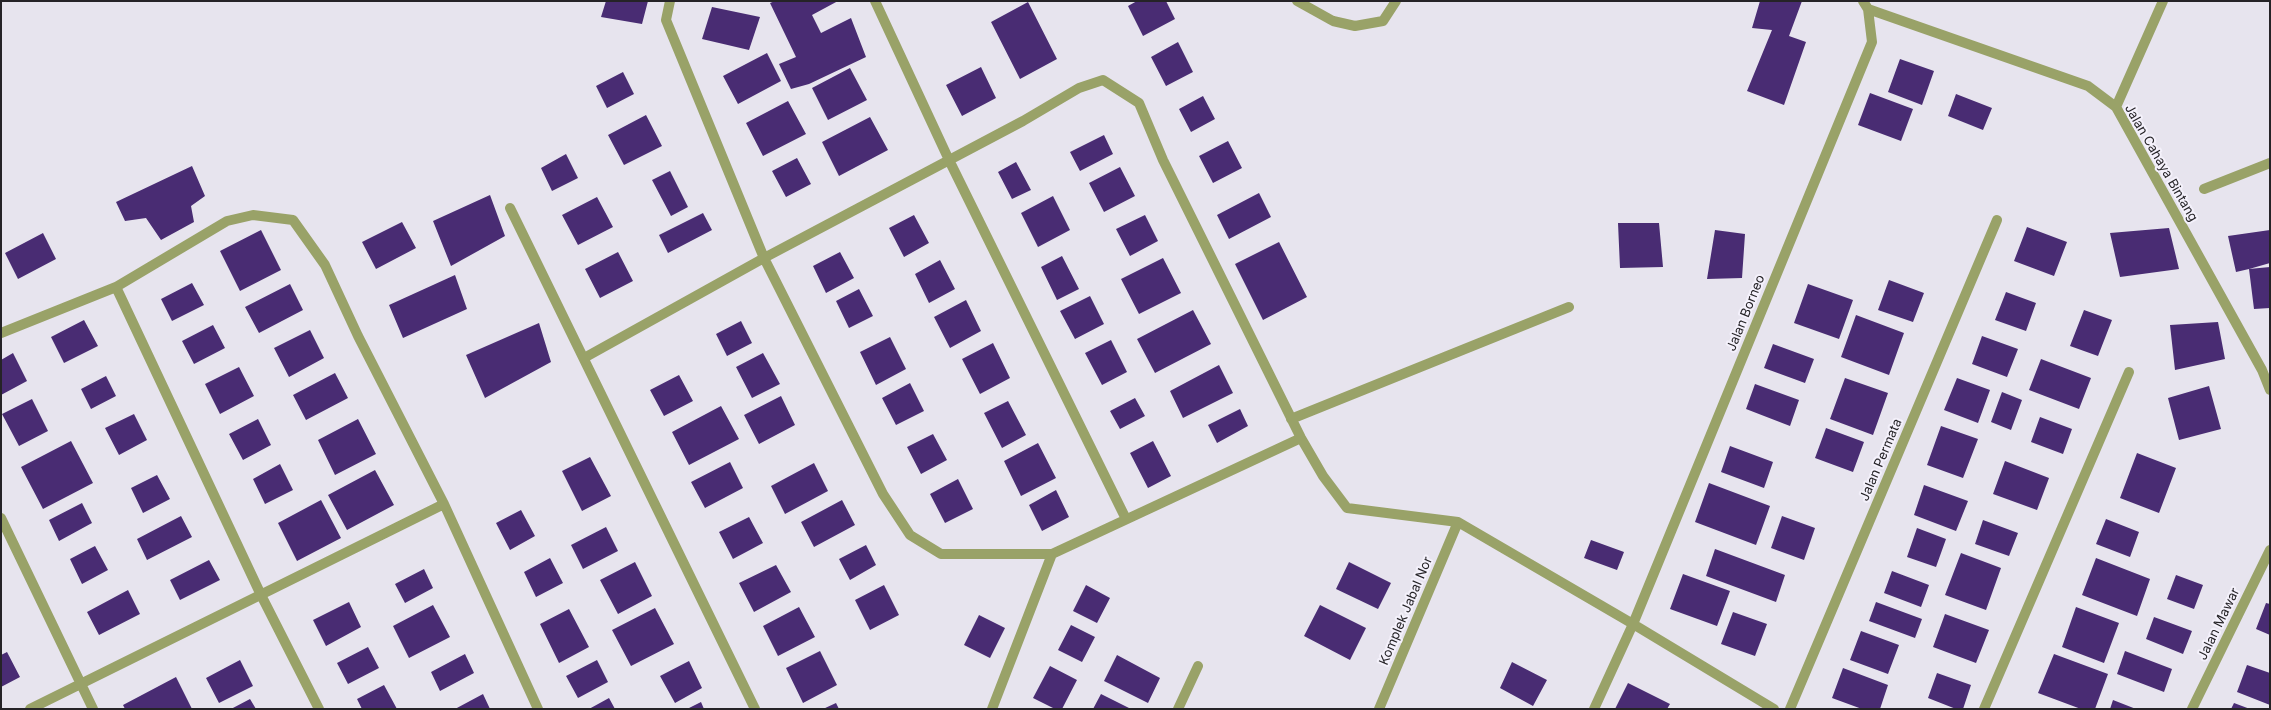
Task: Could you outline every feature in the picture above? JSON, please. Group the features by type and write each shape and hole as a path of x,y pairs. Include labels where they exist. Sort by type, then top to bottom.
{"street":[{"path":"670,1 666,20 764,258 883,494 910,535 941,554 1052,554 1301,438"},
{"path":"876,1 949,160 1126,519"},
{"path":"1297,1 1333,21 1355,26 1383,21 1396,1"},
{"path":"2116,107 2163,1"},
{"name":"Jalan Cahaya Bintang","path":"1865,5 2088,86 2116,107 2262,370 2270,390"},
{"name":"Jalan Borneo","path":"1594,709 1633,624 1872,42 1865,5"},
{"path":"584,358 764,258 949,160 1079,88 1103,80 1139,103 1163,160 1291,419 1323,476 1347,508 1458,522 1633,624 1774,709"},
{"path":"2204,189 2270,163"},
{"path":"510,208 756,709"},
{"path":"1,332 116,287 227,221 253,215 293,220 325,265 358,336 444,504 538,709"},
{"name":"Jalan Permata","path":"1790,709 1997,220"},
{"path":"116,287 261,595 319,709"},
{"path":"1291,419 1569,307"},
{"path":"1984,709 2129,372"},
{"path":"30,709 444,504"},
{"path":"1,518 93,709"},
{"name":"Komplek Jabal Nor","path":"1379,709 1458,522"},
{"name":"Jalan Mawar","path":"2192,709 2270,550"},
{"path":"992,709 1052,554"},
{"path":"1178,709 1198,666"}],"building":[{"path":"606,1 648,1 642,24 601,17"},
{"path":"775,1 838,1 812,15 821,33 851,18 866,57 809,84 791,89 779,64 796,57 770,3"},
{"path":"1137,1 1166,1 1175,19 1143,36 1128,6"},
{"path":"1760,1 1802,1 1789,36 1806,42 1784,105 1747,91 1772,30 1752,28"},
{"path":"1028,2 1057,59 1020,79 991,22"},
{"path":"712,7 760,17 749,50 702,39"},
{"path":"1178,42 1193,72 1166,86 1151,57"},
{"path":"767,53 781,81 738,104 723,76"},
{"path":"1900,59 1934,71 1922,105 1888,92"},
{"path":"981,67 996,98 962,116 946,85"},
{"path":"850,68 867,100 828,120 812,88"},
{"path":"623,72 634,94 607,108 596,86"},
{"path":"1870,93 1913,109 1901,141 1858,125"},
{"path":"1956,94 1992,108 1983,130 1948,116"},
{"path":"1203,96 1215,119 1191,132 1179,109"},
{"path":"788,101 806,134 763,156 746,123"},
{"path":"646,115 662,146 624,165 608,135"},
{"path":"870,117 888,150 839,176 822,142"},
{"path":"1104,135 1113,154 1080,171 1070,152"},
{"path":"1228,141 1242,168 1213,183 1199,156"},
{"path":"566,154 578,178 552,191 541,168"},
{"path":"797,158 811,184 786,197 772,171"},
{"path":"1016,162 1031,190 1012,199 998,172"},
{"path":"192,166 205,196 191,206 194,222 161,240 146,218 125,221 116,202"},
{"path":"1120,167 1135,196 1104,212 1089,183"},
{"path":"670,171 688,207 671,216 652,180"},
{"path":"1259,193 1271,217 1229,239 1217,215"},
{"path":"490,195 505,236 451,266 433,221"},
{"path":"1053,196 1070,230 1038,247 1021,213"},
{"path":"597,197 613,227 578,245 562,215"},
{"path":"703,213 712,230 668,253 659,235"},
{"path":"914,215 929,243 904,257 889,228"},
{"path":"1145,215 1158,241 1130,256 1116,229"},
{"path":"402,222 416,248 376,269 362,242"},
{"path":"1618,223 1659,223 1663,267 1620,268"},
{"path":"2027,227 2067,242 2054,276 2014,261"},
{"path":"2169,228 2179,269 2120,277 2110,233"},
{"path":"261,230 281,270 240,291 220,251"},
{"path":"1715,230 1745,234 1742,278 1707,279"},
{"path":"2270,230 2270,263 2236,272 2228,236"},
{"path":"43,233 56,259 18,279 5,253"},
{"path":"1279,242 1307,297 1263,320 1235,264"},
{"path":"618,252 633,281 600,298 585,269"},
{"path":"840,252 854,278 826,293 813,266"},
{"path":"1062,256 1079,289 1057,300 1041,267"},
{"path":"1163,258 1181,293 1139,314 1121,279"},
{"path":"940,260 955,289 929,303 915,274"},
{"path":"2270,267 2270,308 2254,309 2249,269"},
{"path":"455,275 467,309 403,338 389,305"},
{"path":"1889,280 1924,293 1913,322 1878,310"},
{"path":"192,283 204,305 172,321 161,299"},
{"path":"290,284 303,310 259,333 245,307"},
{"path":"1808,284 1853,300 1839,339 1794,323"},
{"path":"859,289 873,316 849,328 836,301"},
{"path":"2006,292 2036,303 2026,331 1995,320"},
{"path":"1090,296 1104,324 1075,339 1060,311"},
{"path":"966,300 981,331 950,348 934,317"},
{"path":"1193,310 1211,344 1155,373 1137,339"},
{"path":"2084,310 2112,320 2098,356 2070,346"},
{"path":"1856,315 1904,333 1889,375 1841,357"},
{"path":"84,320 98,346 64,363 51,337"},
{"path":"741,321 752,343 727,356 716,334"},
{"path":"2218,322 2225,359 2175,370 2170,325"},
{"path":"539,323 551,362 485,398 466,355"},
{"path":"213,325 225,348 194,364 182,341"},
{"path":"310,330 324,358 289,377 274,348"},
{"path":"1982,336 2018,349 2007,377 1972,364"},
{"path":"890,337 906,369 876,385 860,352"},
{"path":"1111,340 1127,372 1102,385 1085,353"},
{"path":"993,343 1010,378 980,394 962,359"},
{"path":"1773,344 1814,359 1805,383 1764,368"},
{"path":"13,353 27,381 1,395 1,360"},
{"path":"763,353 780,384 752,398 736,367"},
{"path":"2041,359 2091,378 2079,409 2029,390"},
{"path":"1219,365 1233,393 1183,418 1170,391"},
{"path":"239,367 254,396 220,414 205,384"},
{"path":"335,373 348,398 306,420 293,395"},
{"path":"679,375 693,401 664,416 650,390"},
{"path":"106,376 116,396 91,409 81,389"},
{"path":"1845,378 1888,393 1873,435 1830,419"},
{"path":"1957,378 1990,390 1978,423 1944,410"},
{"path":"910,383 924,411 896,425 882,398"},
{"path":"1755,384 1799,400 1790,426 1746,409"},
{"path":"2209,386 2221,429 2179,440 2168,398"},
{"path":"2002,392 2022,400 2011,430 1991,422"},
{"path":"781,396 795,425 759,444 744,415"},
{"path":"1135,398 1145,416 1120,429 1110,411"},
{"path":"32,399 48,431 19,446 2,414"},
{"path":"1008,401 1026,435 1002,448 984,413"},
{"path":"721,406 739,439 689,465 672,432"},
{"path":"1240,409 1248,426 1217,443 1208,425"},
{"path":"134,414 147,440 119,455 105,428"},
{"path":"2040,417 2072,429 2063,454 2031,442"},
{"path":"258,419 271,445 243,460 229,434"},
{"path":"358,419 376,454 335,475 318,440"},
{"path":"1941,426 1978,439 1963,478 1927,465"},
{"path":"1826,428 1864,442 1853,472 1815,458"},
{"path":"933,434 947,460 921,474 907,447"},
{"path":"71,441 93,483 43,509 21,467"},
{"path":"1153,441 1171,476 1148,488 1130,453"},
{"path":"1038,443 1056,478 1021,496 1004,461"},
{"path":"1730,446 1773,462 1764,488 1721,472"},
{"path":"2137,453 2176,468 2159,513 2120,498"},
{"path":"590,457 611,496 582,511 562,471"},
{"path":"2005,461 2049,478 2037,510 1993,494"},
{"path":"730,462 743,488 705,508 691,482"},
{"path":"814,463 828,491 785,514 771,486"},
{"path":"280,464 293,490 265,504 253,479"},
{"path":"375,470 394,505 347,530 328,495"},
{"path":"157,475 170,499 143,513 131,488"},
{"path":"958,479 973,509 945,523 930,494"},
{"path":"1709,483 1770,506 1756,545 1695,522"},
{"path":"1924,485 1968,501 1956,531 1914,515"},
{"path":"1056,490 1069,517 1042,531 1029,505"},
{"path":"321,500 341,538 297,561 278,523"},
{"path":"842,500 855,525 814,547 801,522"},
{"path":"82,503 92,523 59,541 49,520"},
{"path":"521,510 535,536 510,550 496,523"},
{"path":"181,516 192,537 147,560 137,539"},
{"path":"1782,516 1815,528 1804,560 1771,548"},
{"path":"749,517 763,543 733,559 719,532"},
{"path":"2106,519 2139,532 2130,557 2096,544"},
{"path":"1983,520 2018,533 2009,556 1975,544"},
{"path":"606,527 618,551 583,569 571,545"},
{"path":"1917,528 1946,539 1936,567 1907,557"},
{"path":"1591,540 1624,552 1617,570 1584,558"},
{"path":"866,545 876,565 850,580 839,559"},
{"path":"95,546 108,570 82,584 70,559"},
{"path":"1715,549 1785,575 1776,602 1706,576"},
{"path":"1961,553 2001,568 1986,610 1945,595"},
{"path":"550,558 563,583 536,597 524,572"},
{"path":"2096,558 2150,579 2137,616 2082,595"},
{"path":"209,560 220,580 180,600 170,580"},
{"path":"635,562 652,596 618,614 600,580"},
{"path":"1349,562 1391,583 1378,609 1336,589"},
{"path":"776,565 791,592 754,612 739,583"},
{"path":"424,569 433,588 405,603 395,584"},
{"path":"1892,571 1929,585 1921,607 1884,593"},
{"path":"1683,574 1730,591 1717,626 1670,609"},
{"path":"2176,575 2203,585 2194,609 2167,599"},
{"path":"884,585 899,615 870,630 855,600"},
{"path":"1086,585 1110,598 1097,623 1073,611"},
{"path":"128,590 140,614 99,635 87,612"},
{"path":"349,602 361,627 326,646 313,620"},
{"path":"1876,602 1922,619 1915,638 1869,621"},
{"path":"2266,603 2270,604 2270,635 2256,629"},
{"path":"433,605 450,637 409,658 393,626"},
{"path":"1320,605 1366,628 1350,660 1304,636"},
{"path":"799,607 815,637 778,656 763,626"},
{"path":"2076,607 2119,623 2104,663 2062,647"},
{"path":"655,608 674,644 631,666 612,630"},
{"path":"569,609 589,647 559,663 540,624"},
{"path":"1733,612 1767,624 1755,656 1721,644"},
{"path":"1945,614 1989,630 1976,663 1933,647"},
{"path":"979,615 1005,628 990,658 964,645"},
{"path":"2154,617 2192,631 2183,654 2146,639"},
{"path":"1071,625 1095,637 1082,662 1058,650"},
{"path":"1861,631 1899,645 1888,674 1850,660"},
{"path":"368,647 379,668 348,684 337,663"},
{"path":"820,651 837,685 803,703 786,668"},
{"path":"2125,651 2172,669 2164,692 2117,674"},
{"path":"7,652 20,677 1,687 1,655"},
{"path":"465,654 474,673 440,691 431,672"},
{"path":"2054,654 2108,674 2095,709 2081,709 2038,693"},
{"path":"1117,655 1160,678 1148,703 1104,681"},
{"path":"240,660 253,686 219,703 206,678"},
{"path":"597,660 608,682 578,698 566,676"},
{"path":"689,661 702,688 675,703 660,676"},
{"path":"1512,662 1547,680 1533,706 1500,688"},
{"path":"2247,665 2270,673 2270,705 2237,692"},
{"path":"1050,666 1077,680 1062,709 1055,709 1033,698"},
{"path":"1843,668 1888,685 1880,709 1862,709 1832,698"},
{"path":"1937,673 1971,685 1963,709 1956,709 1928,698"},
{"path":"176,677 192,709 125,709 123,705"},
{"path":"1628,683 1670,704 1667,709 1615,709"},
{"path":"384,685 397,709 362,709 357,699"},
{"path":"483,694 490,709 455,709"},
{"path":"1101,694 1131,709 1093,709"},
{"path":"609,698 615,709 589,709"},
{"path":"250,699 256,709 231,709"},
{"path":"2113,700 2136,709 2110,709"},
{"path":"701,702 704,709 687,709"},
{"path":"836,703 839,709 823,709"},
{"path":"2234,703 2250,709 2231,709"}]}
